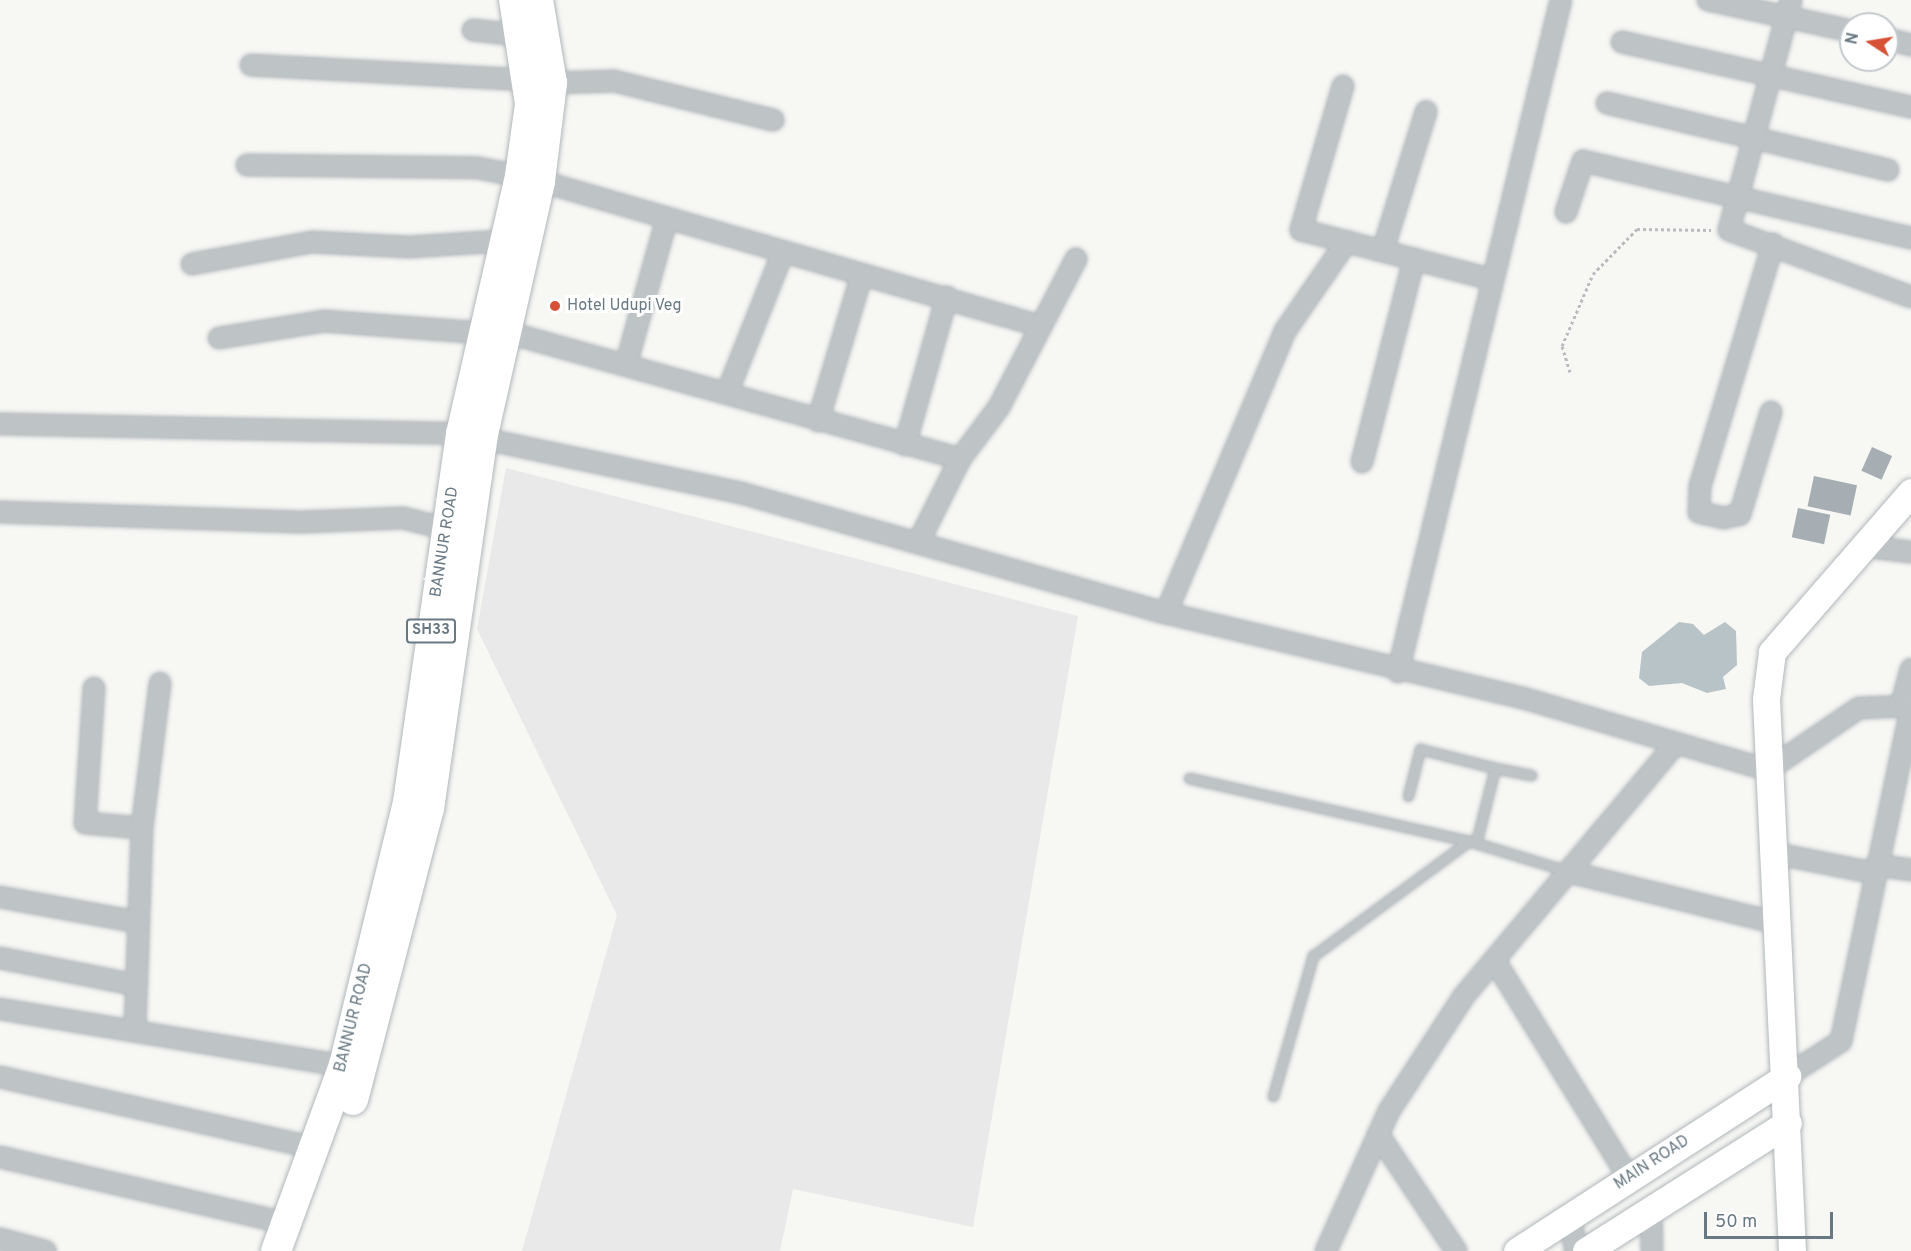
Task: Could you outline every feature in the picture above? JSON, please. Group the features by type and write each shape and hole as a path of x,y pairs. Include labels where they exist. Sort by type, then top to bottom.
{"main road":[{"name":"BANNUR ROAD","path":"276,1251 315,1148 354,1067 408,802 447,529 495,333 503,240 530,178 540,82 518,35 514,0"},
{"path":"538,0 540,82"},
{"path":"495,333 530,178"},
{"path":"297,1251 354,1067 429,808 471,437"}],"street":[{"path":"1398,672 1490,279 1561,0"},
{"path":"1708,0 1789,8 1839,27"},
{"path":"1789,8 1729,230 1773,243 1911,297"},
{"path":"473,30 518,35"},
{"path":"1622,42 1911,107"},
{"path":"251,64 540,82 614,81 773,120"},
{"path":"1343,86 1301,230 1490,279"},
{"path":"1607,103 1888,170"},
{"path":"1383,250 1426,112"},
{"path":"1566,212 1583,160 1738,194 1911,238"},
{"path":"247,165 478,168 530,178 1040,326"},
{"path":"626,365 667,218"},
{"path":"192,264 312,242 409,247 503,240"},
{"path":"1166,613 1285,332 1347,241"},
{"path":"1771,412 1740,514 1724,518 1699,512 1700,486 1773,243"},
{"path":"727,393 783,252"},
{"path":"919,541 960,459 999,407 1076,259"},
{"path":"1362,462 1414,259"},
{"path":"819,420 862,274"},
{"path":"905,445 946,297"},
{"path":"219,338 324,321 495,333 626,365 960,459"},
{"path":"0,424 471,437 741,493 919,541 1166,613 1398,672 1523,698 1768,770"},
{"path":"1792,1251 1787,1076 1768,770 1766,699 1772,652 1911,492"},
{"path":"0,512 301,522 403,518 447,529"},
{"path":"1862,546 1911,552"},
{"path":"1787,1076 1841,1041 1875,869 1904,779 1911,669"},
{"path":"135,1031 142,828 160,683"},
{"path":"94,688 86,823 142,828"},
{"path":"1768,770 1859,708 1908,707"},
{"path":"1326,1251 1378,1134 1464,996 1676,743"},
{"path":"1773,853 1875,869 1911,870"},
{"path":"1569,872 1777,923"},
{"path":"0,897 137,922"},
{"path":"0,958 136,985"},
{"path":"1495,961 1629,1178"},
{"path":"0,1009 354,1067"},
{"name":"MAIN ROAD","path":"1517,1251 1787,1076"},
{"path":"0,1077 315,1148"},
{"path":"1586,1251 1788,1123"},
{"path":"1378,1134 1456,1251"},
{"path":"0,1156 287,1223"},
{"path":"1651,1210 1652,1251"},
{"path":"1570,1216 1575,1251"},
{"path":"0,1239 45,1251"}],"lane":[{"path":"1408,796 1420,749 1531,775"},
{"path":"1273,1096 1312,956 1472,842 1495,768"},
{"path":"1189,778 1472,842 1569,872"}],"path":[{"path":"1570,372 1562,346 1593,274 1637,229 1729,230"}],"shaded area":[{"path":"506,468 1078,616 973,1227 793,1189 780,1251 522,1251 617,915 477,629"},
{"path":"1679,622 1693,624 1704,635 1725,622 1736,631 1737,665 1723,677 1726,689 1707,693 1682,683 1649,686 1639,678 1642,652"}],"building":[{"path":"1872,447 1892,456 1882,480 1861,471"},
{"path":"1814,476 1857,485 1851,515 1808,506"},
{"path":"1798,508 1830,515 1824,544 1792,537"}],"place":[{"name":"Hotel Udupi Veg","path":"555,306"}]}
